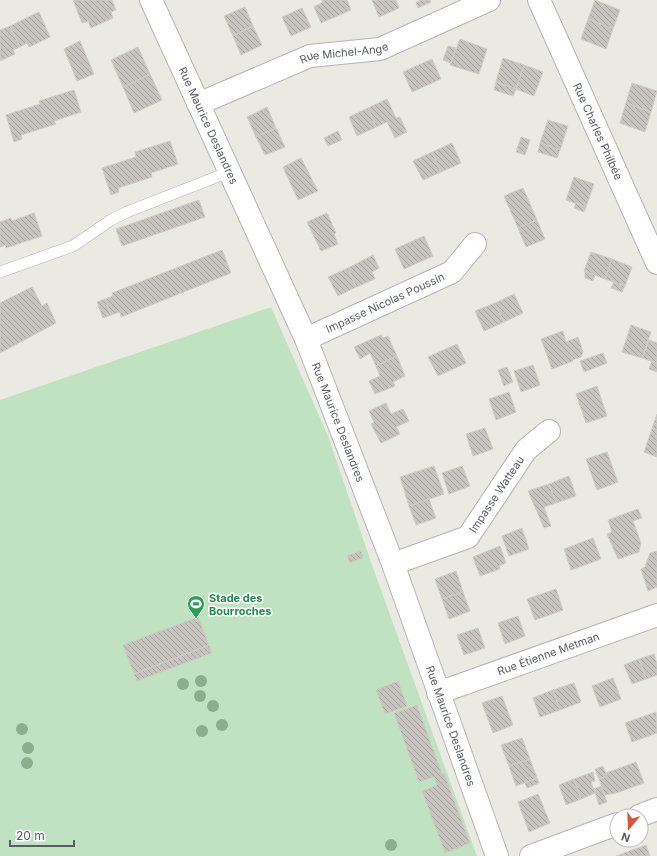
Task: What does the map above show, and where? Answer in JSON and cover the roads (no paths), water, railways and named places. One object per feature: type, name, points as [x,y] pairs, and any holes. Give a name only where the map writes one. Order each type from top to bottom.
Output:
[{"type":"street","name":"Rue Maurice Deslandres","points":[[151,0],[228,172],[306,339],[393,564],[497,856]]},
{"type":"street","name":"Rue Michel-Ange","points":[[198,104],[310,56],[380,49],[489,0]]},
{"type":"street","name":"Rue Charles Philbée","points":[[539,0],[657,262]]},
{"type":"street","name":"Impasse Nicolas Poussin","points":[[306,339],[452,272],[475,244]]},
{"type":"street","name":"Impasse Watteau","points":[[393,564],[468,536],[526,450],[548,430]]},
{"type":"street","name":"Rue Étienne Metman","points":[[438,692],[657,615]]},
{"type":"street","points":[[531,856],[609,827]]},
{"type":"lane","points":[[0,272],[72,246],[110,220],[228,172]]},
{"type":"place","name":"Stade des Bourroches","points":[[196,619]]}]
